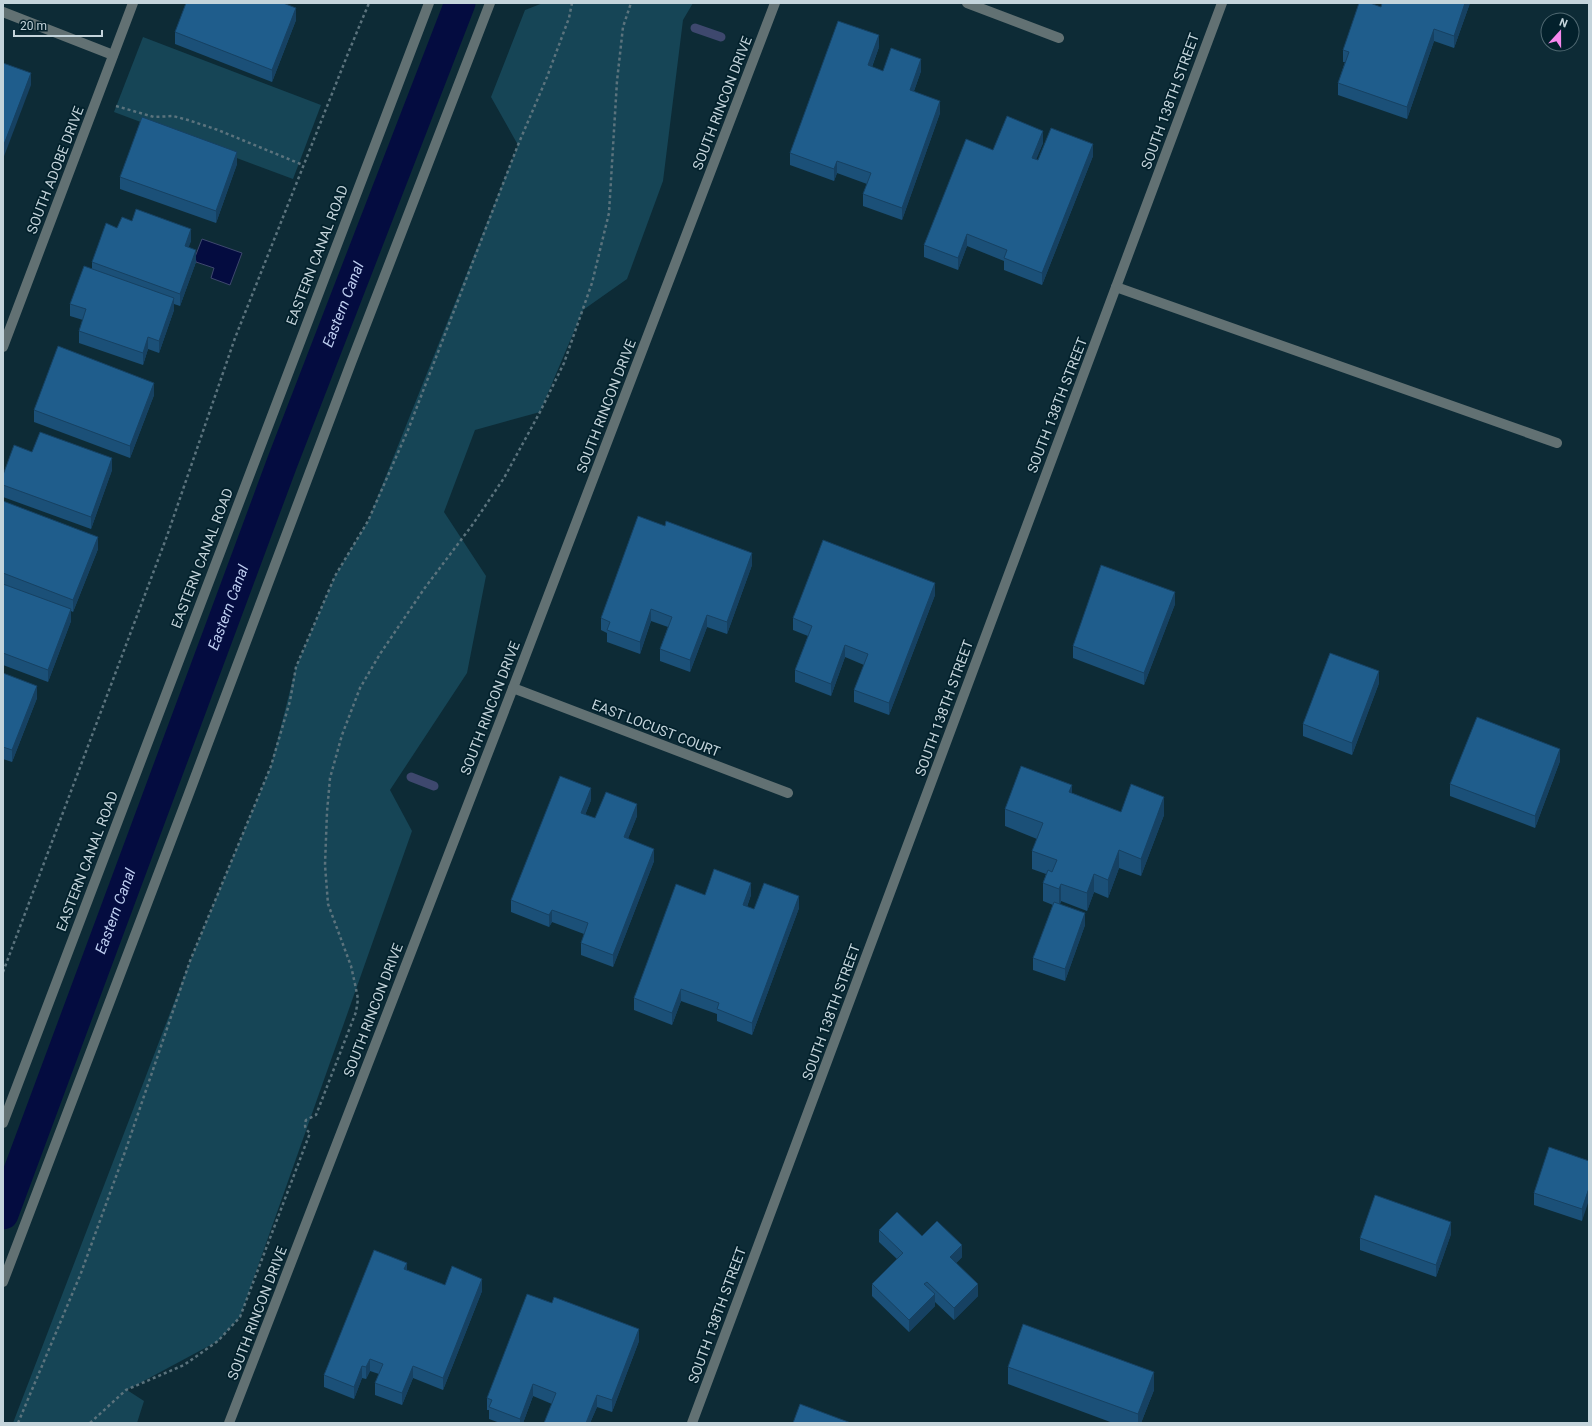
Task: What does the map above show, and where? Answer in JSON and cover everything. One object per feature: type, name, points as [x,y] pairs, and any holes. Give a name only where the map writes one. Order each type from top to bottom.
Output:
[{"type":"street","name":"SOUTH ADOBE DRIVE","points":[[3,347],[133,3]]},
{"type":"street","name":"EASTERN CANAL ROAD","points":[[3,1123],[429,3]]},
{"type":"street","points":[[3,1282],[351,363],[490,3]]},
{"type":"street","name":"SOUTH RINCON DRIVE","points":[[229,1423],[514,688],[775,3]]},
{"type":"street","points":[[967,3],[1059,38]]},
{"type":"street","name":"SOUTH 138TH STREET","points":[[692,1423],[1222,3]]},
{"type":"street","points":[[3,12],[113,55]]},
{"type":"street","points":[[1116,287],[1557,443]]},
{"type":"street","name":"EAST LOCUST COURT","points":[[514,688],[788,793]]},
{"type":"path","points":[[3,972],[167,536],[235,338],[369,3]]},
{"type":"path","points":[[18,1423],[80,1273],[126,1149],[190,961],[271,766],[290,701],[296,667],[335,576],[368,521],[408,430],[518,145],[547,77],[569,18],[572,3]]},
{"type":"path","points":[[90,1423],[126,1390],[184,1365],[218,1340],[240,1317],[310,1133],[306,1129],[306,1120],[316,1116],[356,1012],[358,999],[351,966],[328,904],[325,865],[330,778],[342,735],[360,688],[380,654],[504,478],[540,412],[564,363],[592,283],[608,213],[617,74],[622,27],[631,3]]},
{"type":"path","points":[[97,99],[154,117],[173,116],[188,120],[218,130],[303,165]]},
{"type":"shaded area","points":[[543,3],[693,3],[683,20],[663,181],[627,279],[583,310],[540,412],[475,430],[444,512],[486,576],[467,673],[390,790],[412,831],[240,1317],[218,1341],[127,1390],[144,1401],[137,1423],[13,1423],[190,961],[271,766],[296,667],[335,576],[368,521],[518,145],[491,97],[525,10]]},
{"type":"shaded area","points":[[143,37],[321,105],[293,179],[114,112]]},
{"type":"shaded area","points":[[202,239],[242,253],[230,285],[211,278],[214,268],[196,262],[195,257]]},
{"type":"building","points":[[186,3],[283,3],[296,8],[272,70],[175,32]]},
{"type":"building","points":[[1359,3],[1370,3],[1381,7],[1382,3],[1465,3],[1454,36],[1434,29],[1407,107],[1338,83],[1349,52],[1343,50]]},
{"type":"building","points":[[838,21],[879,35],[868,65],[883,71],[891,48],[921,59],[910,90],[940,101],[902,208],[863,194],[871,173],[837,161],[834,169],[790,153]]},
{"type":"building","points":[[3,63],[31,73],[3,147]]},
{"type":"building","points":[[1007,116],[1043,131],[1032,158],[1038,160],[1051,128],[1093,144],[1042,273],[1004,258],[1007,250],[967,234],[958,258],[924,245],[966,139],[993,150]]},
{"type":"building","points":[[142,117],[237,152],[216,211],[120,177]]},
{"type":"building","points":[[136,209],[191,229],[185,246],[196,250],[180,294],[92,262],[106,223],[117,228],[122,217],[132,221]]},
{"type":"building","points":[[84,266],[174,298],[159,341],[148,337],[143,353],[79,331],[86,309],[70,304]]},
{"type":"building","points":[[58,346],[154,383],[130,446],[34,410]]},
{"type":"building","points":[[40,432],[112,458],[91,517],[3,485],[3,475],[14,445],[32,452]]},
{"type":"building","points":[[3,501],[98,537],[73,600],[3,573]]},
{"type":"building","points":[[638,516],[665,526],[666,521],[752,553],[727,622],[707,615],[690,660],[660,649],[672,617],[651,609],[640,642],[607,630],[610,622],[601,618]]},
{"type":"building","points":[[823,540],[935,583],[889,703],[854,690],[868,654],[845,645],[831,684],[795,670],[812,626],[793,618]]},
{"type":"building","points":[[1101,565],[1175,592],[1144,673],[1073,646]]},
{"type":"building","points":[[3,584],[71,609],[48,670],[3,653]]},
{"type":"building","points":[[1330,653],[1379,671],[1352,743],[1303,724]]},
{"type":"building","points":[[3,673],[37,686],[12,750],[3,747]]},
{"type":"building","points":[[1477,717],[1560,749],[1535,816],[1450,784]]},
{"type":"building","points":[[1021,766],[1072,785],[1069,792],[1121,812],[1131,784],[1164,797],[1141,859],[1119,850],[1108,880],[1094,874],[1087,893],[1061,884],[1059,889],[1043,883],[1048,870],[1052,872],[1057,860],[1032,851],[1043,823],[1005,809]]},
{"type":"building","points":[[560,776],[591,788],[581,813],[595,818],[606,792],[637,804],[624,837],[654,849],[613,955],[581,943],[588,923],[552,910],[549,915],[511,900]]},
{"type":"building","points":[[714,869],[751,883],[743,905],[754,909],[764,883],[799,896],[752,1023],[717,1009],[719,1003],[681,989],[672,1013],[634,998],[676,884],[705,895]]},
{"type":"building","points":[[1054,902],[1085,913],[1065,969],[1033,958]]},
{"type":"building","points":[[1549,1147],[1589,1161],[1589,1188],[1582,1209],[1534,1193]]},
{"type":"building","points":[[1375,1195],[1451,1222],[1436,1265],[1360,1238]]},
{"type":"building","points":[[897,1212],[922,1236],[937,1221],[962,1245],[950,1257],[978,1284],[954,1308],[927,1282],[924,1284],[935,1294],[909,1320],[872,1284],[903,1253],[879,1230]]},
{"type":"building","points":[[374,1250],[407,1263],[404,1269],[445,1285],[452,1266],[482,1279],[443,1378],[413,1366],[402,1393],[375,1383],[383,1364],[370,1359],[366,1367],[362,1366],[354,1387],[324,1375]]},
{"type":"building","points":[[527,1294],[552,1303],[554,1297],[639,1329],[612,1400],[597,1395],[586,1423],[544,1423],[556,1393],[533,1384],[520,1419],[489,1407],[492,1400],[487,1398]]},
{"type":"building","points":[[1023,1324],[1154,1372],[1138,1414],[1008,1367]]},
{"type":"building","points":[[800,1404],[851,1423],[793,1423]]},
{"type":"waterway","name":"Eastern Canal","points":[[3,1214],[282,463],[460,3]]},
{"type":"waterway","points":[[695,28],[721,37]]},
{"type":"waterway","points":[[411,777],[434,786]]}]
